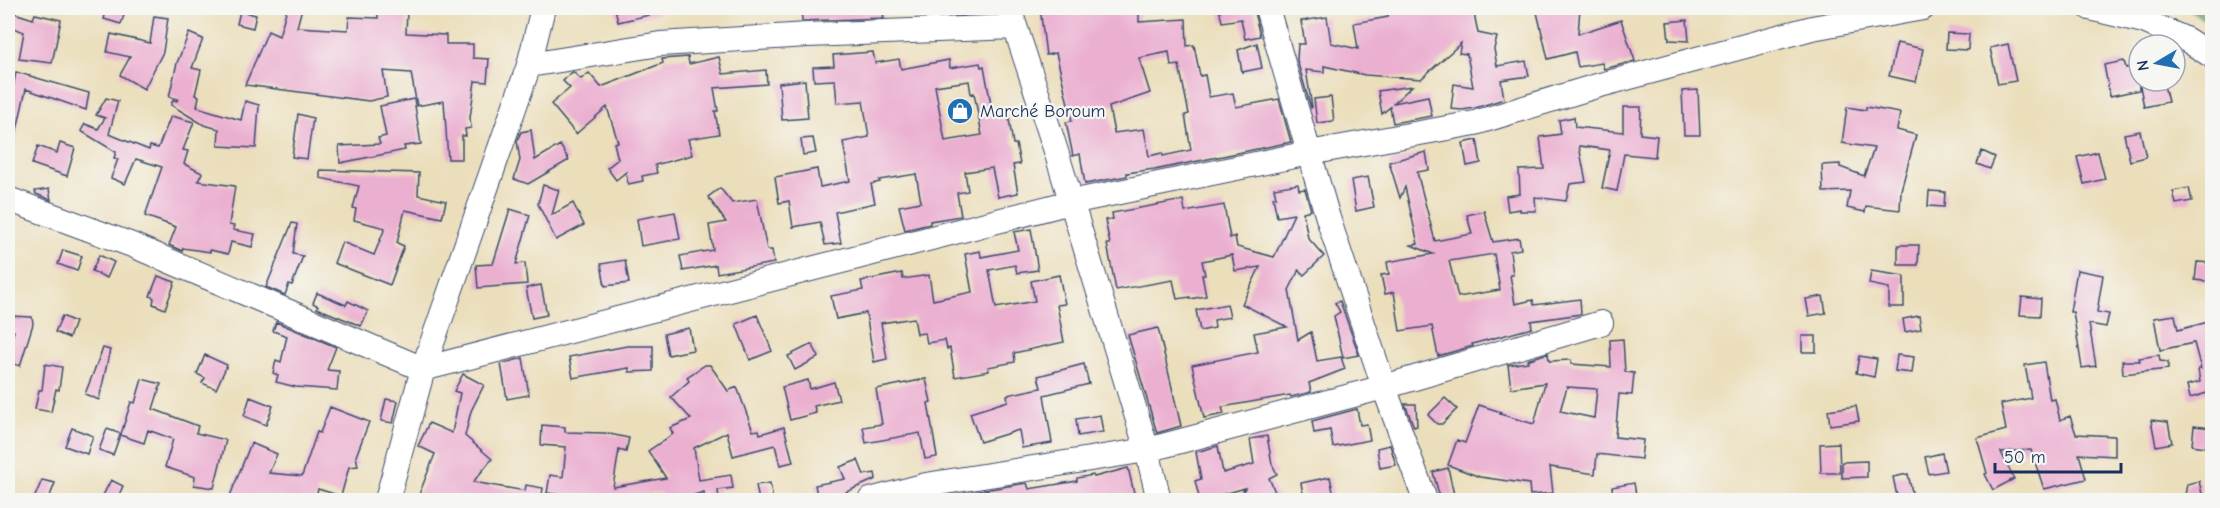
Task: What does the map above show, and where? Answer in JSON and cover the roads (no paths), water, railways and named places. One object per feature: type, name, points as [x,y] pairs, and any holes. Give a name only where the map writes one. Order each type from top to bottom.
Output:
[{"type":"street","points":[[387,501],[423,369],[529,64],[543,8]]},
{"type":"street","points":[[1267,8],[1328,218],[1384,387],[1425,501]]},
{"type":"street","points":[[8,199],[132,245],[423,369],[1071,202],[1310,153],[1475,123],[1593,87],[1801,31],[1923,8]]},
{"type":"street","points":[[2090,8],[2144,21],[2187,40],[2212,56]]},
{"type":"street","points":[[529,64],[660,44],[807,35],[1012,17],[1147,450],[1159,501]]},
{"type":"street","points":[[870,501],[926,485],[1147,450],[1384,387],[1601,324]]},
{"type":"place","name":"Marché Boroum","points":[[960,111]]}]
